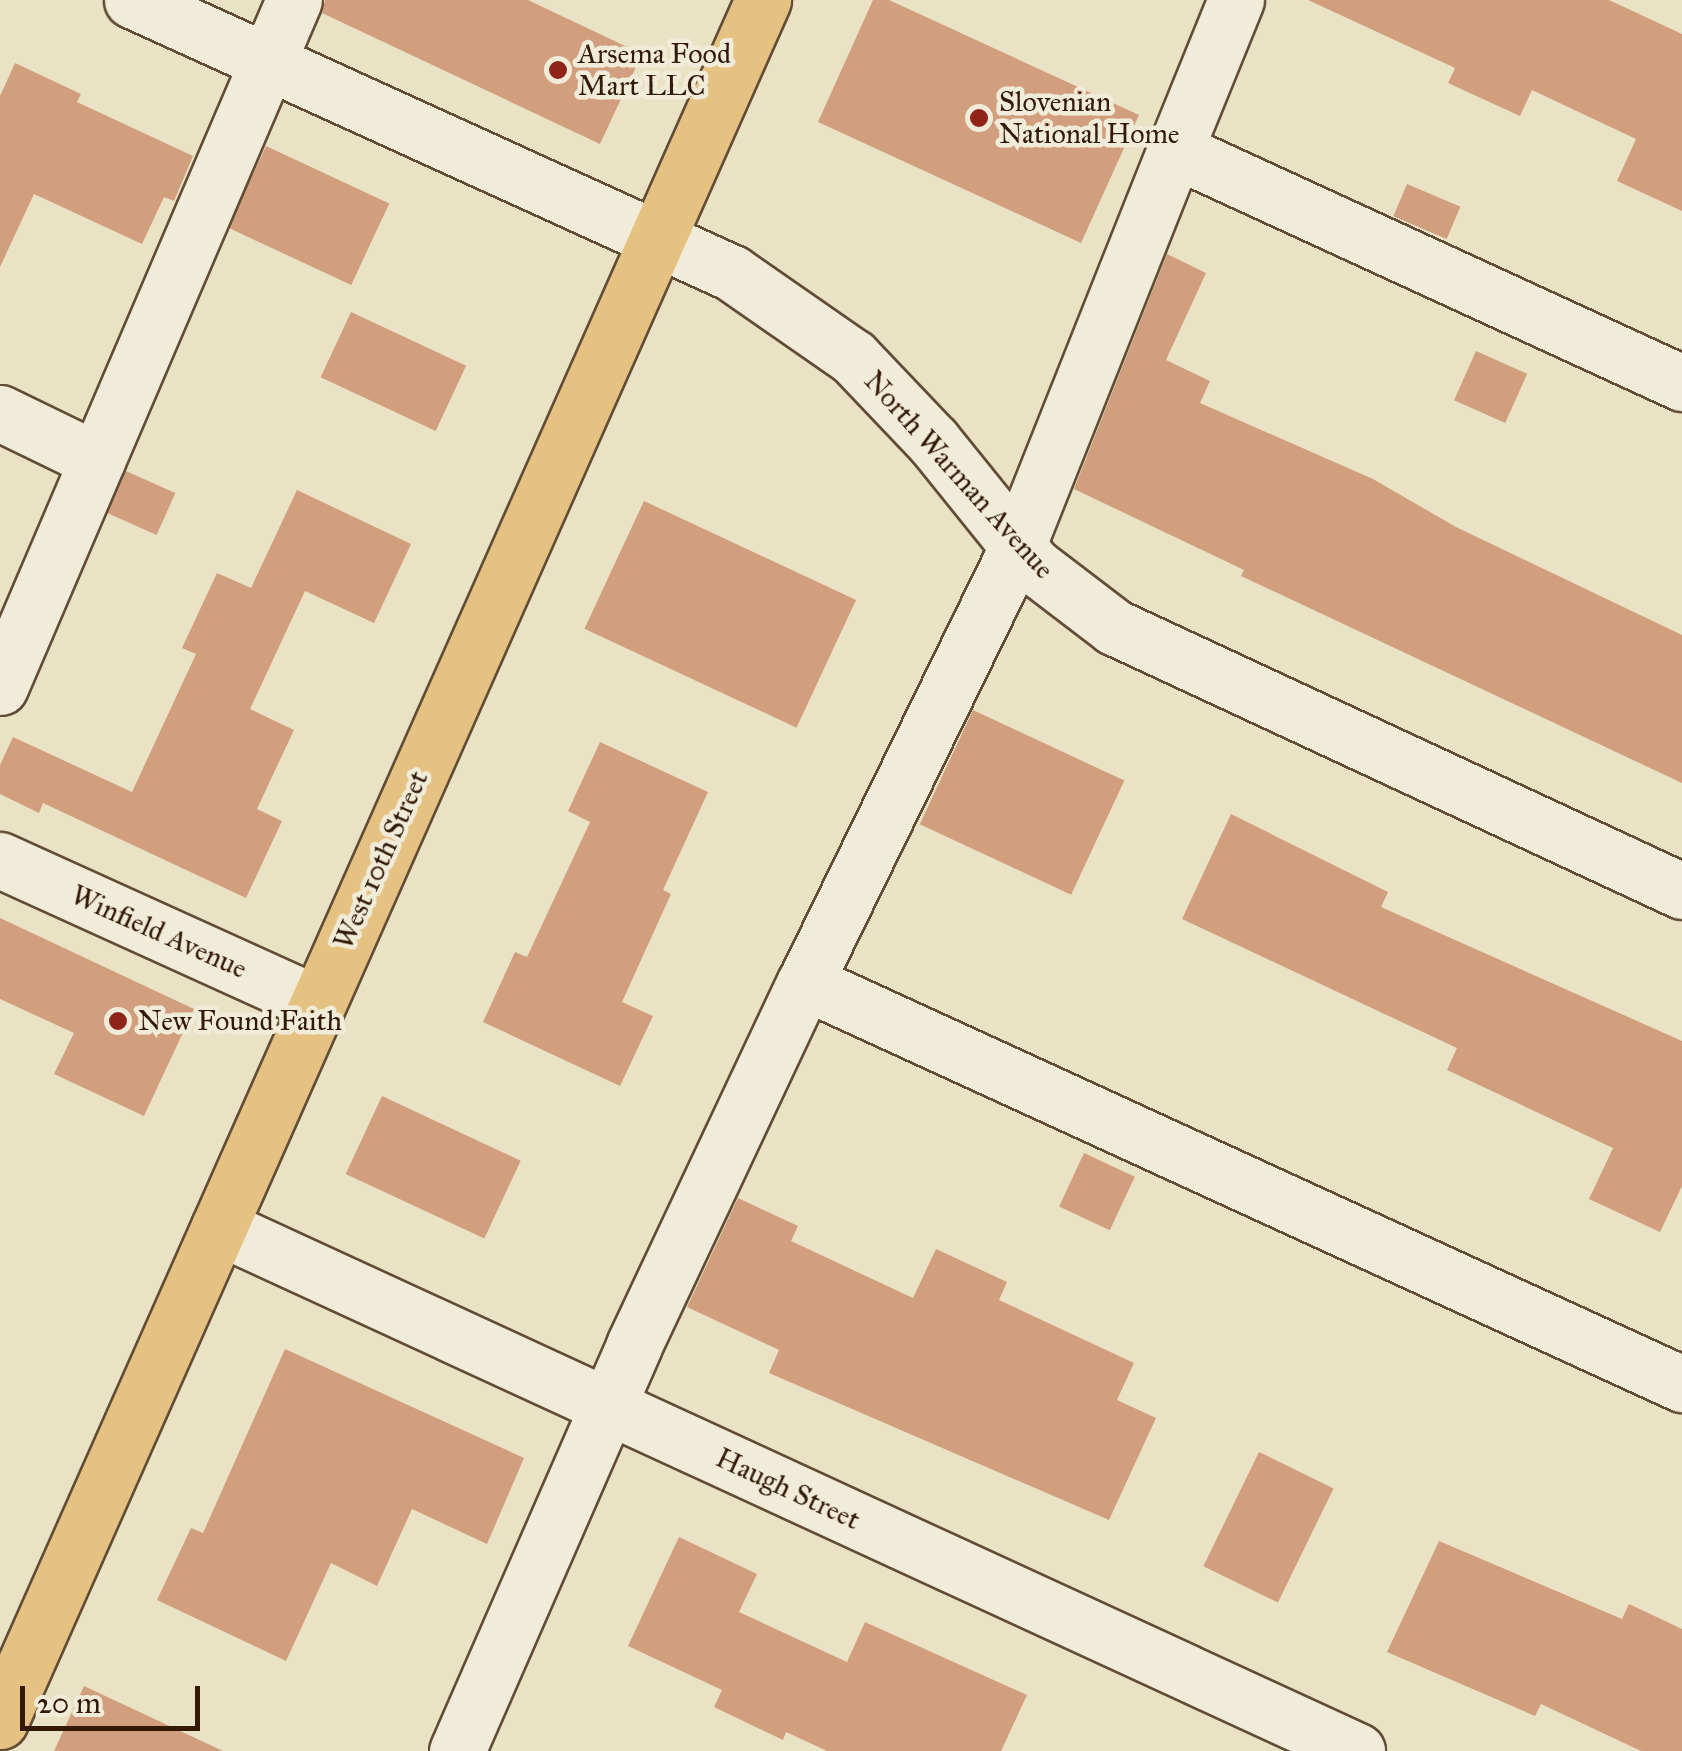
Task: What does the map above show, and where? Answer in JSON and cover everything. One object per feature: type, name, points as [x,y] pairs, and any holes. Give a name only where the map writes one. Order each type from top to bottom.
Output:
[{"type":"main road","name":"West 10th Street","points":[[0,1722],[763,0]]},
{"type":"street","name":"North Warman Avenue","points":[[132,0],[658,238],[784,304],[852,357],[933,441],[1017,548],[1073,598],[1138,641],[1682,892]]},
{"type":"street","points":[[0,688],[294,0]]},
{"type":"street","points":[[457,1751],[608,1406],[805,982],[1017,548],[1236,0]]},
{"type":"street","points":[[1175,150],[1682,383]]},
{"type":"street","points":[[0,413],[97,460]]},
{"type":"street","name":"Winfield Avenue","points":[[0,860],[317,1004]]},
{"type":"street","points":[[805,982],[1682,1384]]},
{"type":"street","name":"Haugh Street","points":[[219,1227],[1358,1751]]},
{"type":"building","name":"Arsema Food Mart LLC","points":[[325,0],[528,0],[642,54],[600,144],[322,13]]},
{"type":"building","name":"Slovenian National Home","points":[[873,0],[889,0],[1139,115],[1081,243],[818,122]]},
{"type":"building","points":[[1308,0],[1609,0],[1682,34],[1682,211],[1617,181],[1636,139],[1532,90],[1520,116],[1448,83],[1455,68]]},
{"type":"building","points":[[15,63],[81,94],[77,102],[193,156],[174,201],[164,197],[142,244],[34,194],[0,267],[0,96]]},
{"type":"building","points":[[266,146],[389,203],[351,285],[228,228]]},
{"type":"building","points":[[1407,184],[1460,207],[1447,239],[1393,216]]},
{"type":"building","points":[[1167,254],[1206,273],[1166,360],[1210,381],[1200,403],[1373,479],[1456,527],[1682,635],[1682,783],[1241,576],[1244,570],[1074,489]]},
{"type":"building","points":[[351,312],[466,366],[436,431],[321,377]]},
{"type":"building","points":[[1476,351],[1527,374],[1505,423],[1454,400]]},
{"type":"building","points":[[126,471],[175,493],[157,535],[107,513]]},
{"type":"building","points":[[297,490],[411,544],[374,623],[305,591],[250,709],[294,730],[257,809],[282,821],[246,898],[43,803],[39,813],[0,794],[0,765],[13,737],[132,792],[196,654],[182,648],[217,573],[251,588]]},
{"type":"building","points":[[644,501],[856,600],[796,728],[584,629]]},
{"type":"building","points":[[973,710],[1124,781],[1071,895],[920,824]]},
{"type":"building","points":[[600,742],[708,792],[663,890],[671,894],[622,1002],[653,1016],[620,1086],[483,1022],[515,952],[527,957],[590,822],[568,811]]},
{"type":"building","points":[[1231,814],[1388,892],[1381,907],[1682,1041],[1682,1186],[1660,1232],[1589,1199],[1613,1148],[1447,1070],[1457,1048],[1182,919]]},
{"type":"building","name":"New Found Faith","points":[[0,918],[194,1009],[144,1116],[54,1074],[74,1033],[0,999]]},
{"type":"building","points":[[382,1096],[521,1161],[484,1239],[346,1174]]},
{"type":"building","points":[[1084,1153],[1135,1177],[1110,1230],[1059,1206]]},
{"type":"building","points":[[738,1198],[798,1226],[791,1241],[913,1298],[936,1249],[1007,1282],[999,1300],[1134,1363],[1117,1400],[1156,1418],[1109,1520],[769,1373],[779,1350],[687,1307]]},
{"type":"building","points":[[285,1349],[524,1458],[487,1544],[412,1509],[377,1586],[331,1563],[286,1661],[157,1600],[191,1528],[203,1533]]},
{"type":"building","points":[[1259,1452],[1334,1488],[1278,1603],[1203,1566]]},
{"type":"building","points":[[679,1537],[757,1574],[739,1612],[847,1662],[865,1622],[1027,1695],[1001,1751],[827,1751],[786,1732],[783,1740],[714,1707],[722,1690],[628,1646]]},
{"type":"building","points":[[1439,1541],[1622,1619],[1629,1604],[1682,1629],[1682,1751],[1641,1751],[1541,1704],[1535,1716],[1387,1652]]},
{"type":"building","points":[[84,1686],[223,1751],[54,1751]]},
{"type":"place","name":"Arsema Food Mart LLC","points":[[558,70]]},
{"type":"place","name":"Slovenian National Home","points":[[979,118]]},
{"type":"place","name":"New Found Faith","points":[[118,1021]]}]
